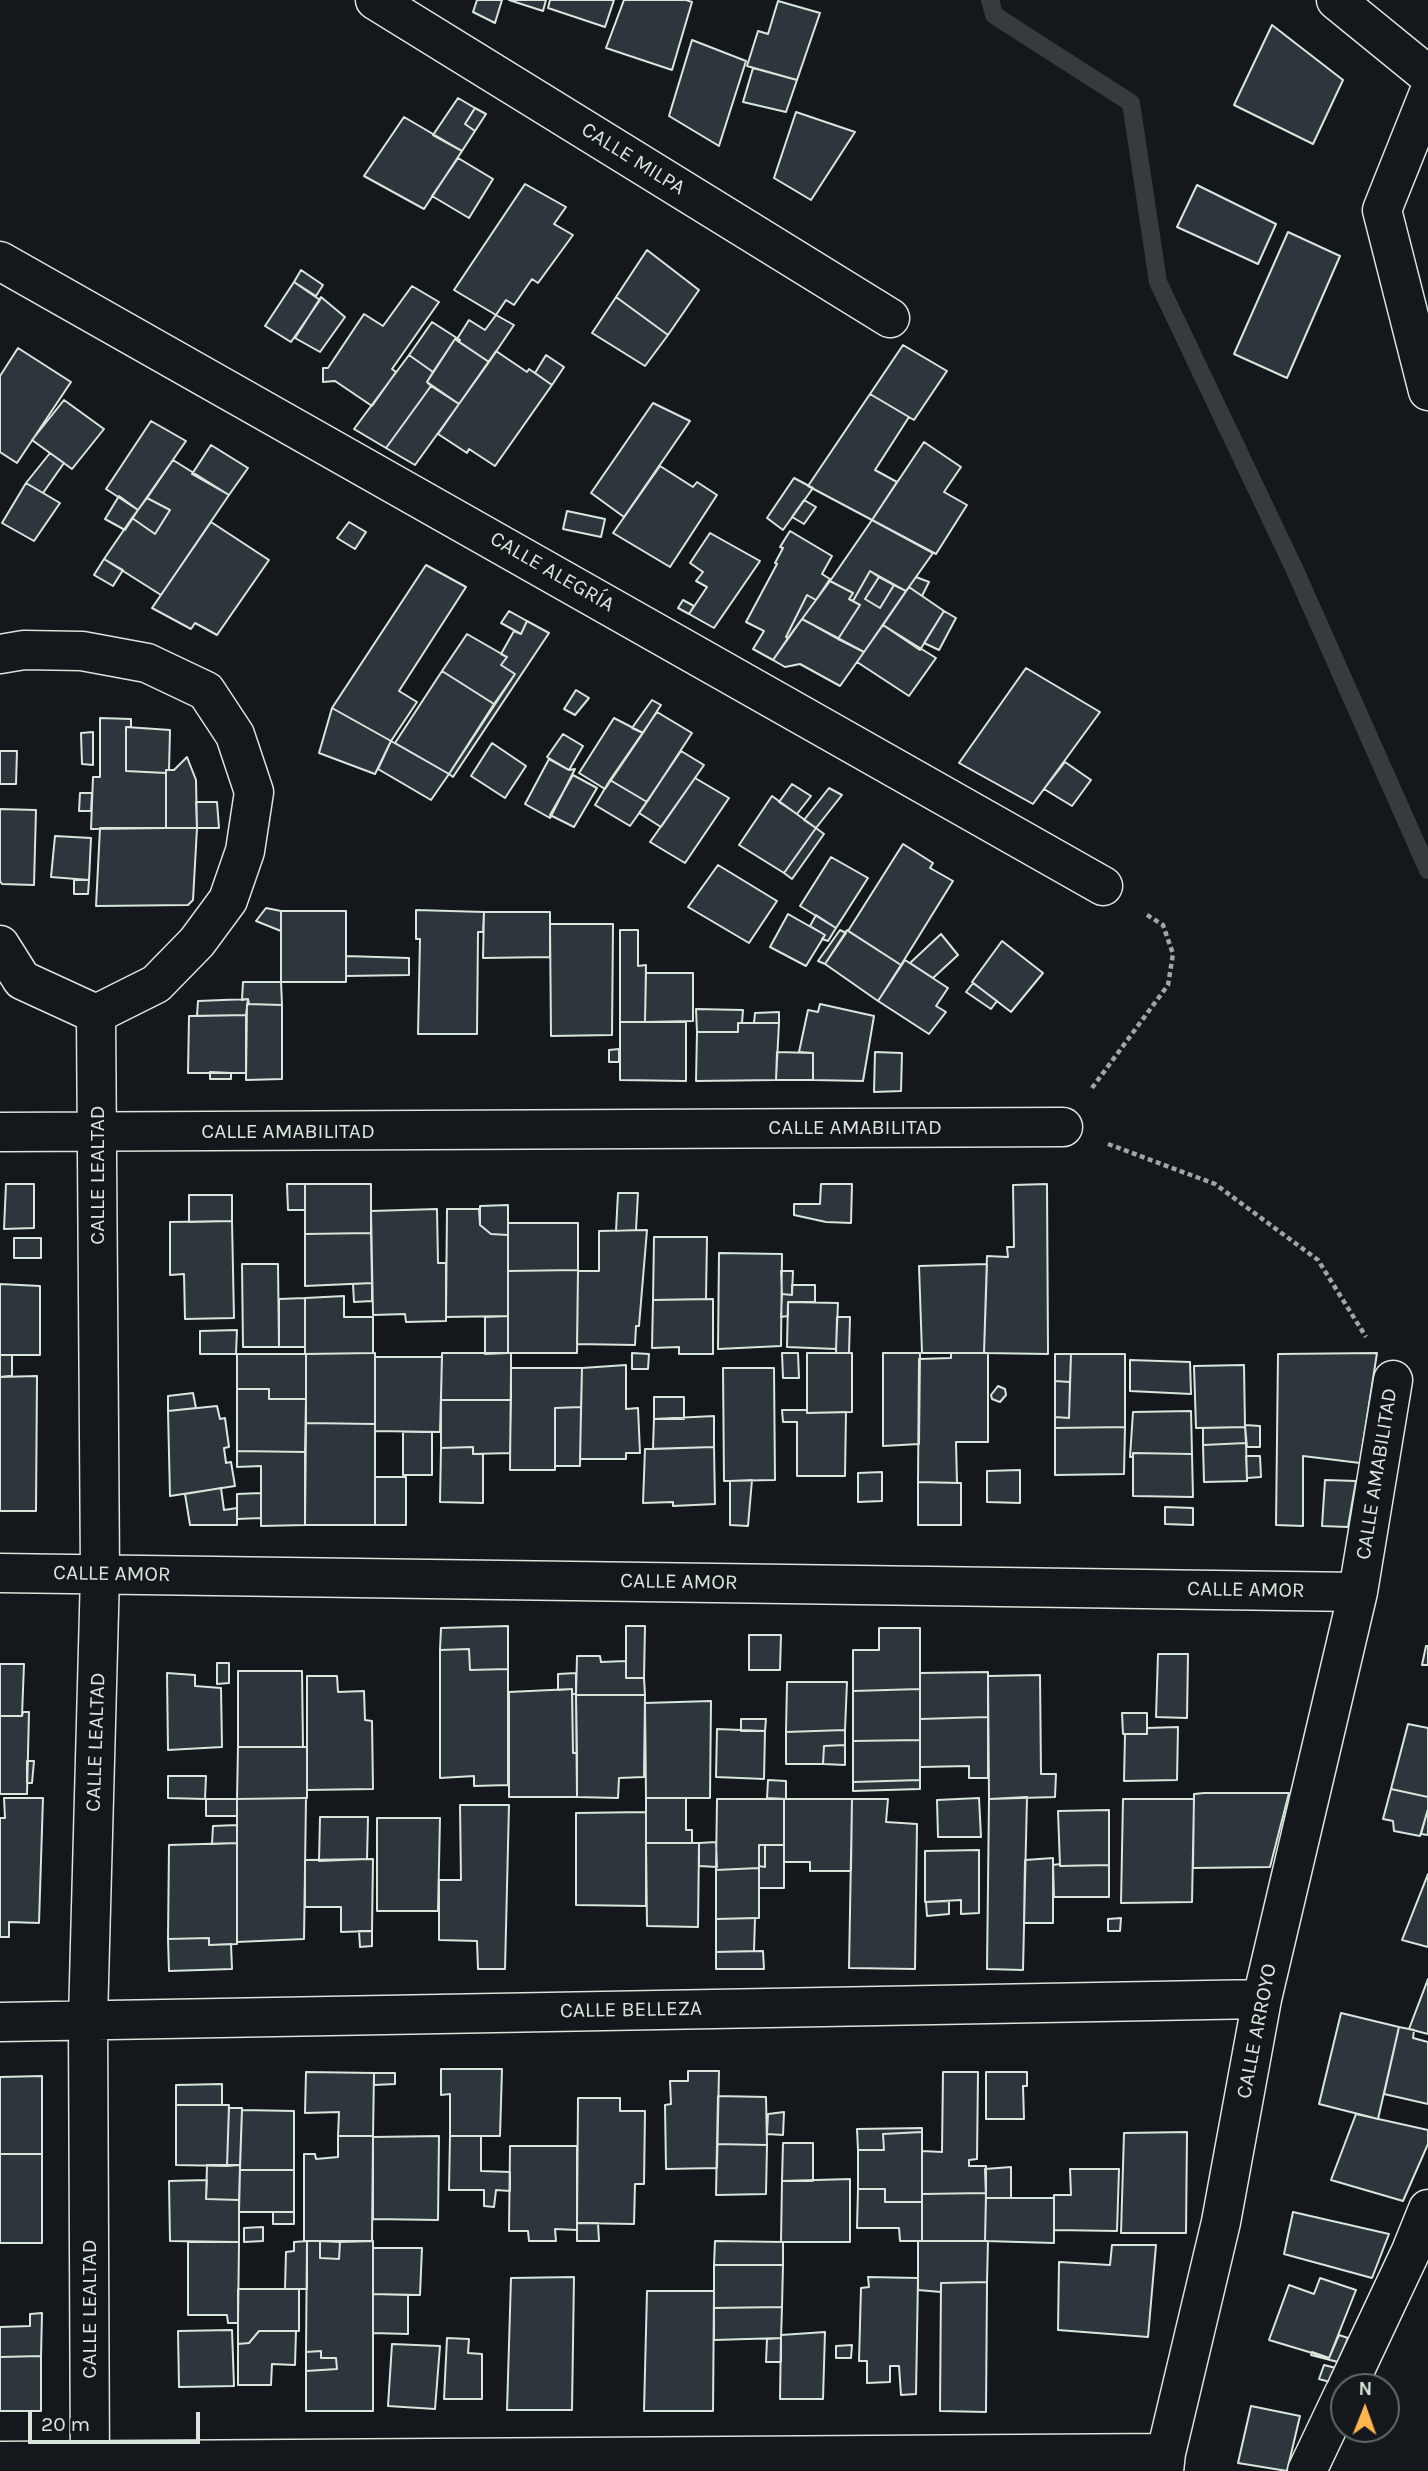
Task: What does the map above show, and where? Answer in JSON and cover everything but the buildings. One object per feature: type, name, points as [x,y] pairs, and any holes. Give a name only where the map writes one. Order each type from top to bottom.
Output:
[{"type":"street","name":"CALLE MILPA","points":[[375,0],[890,318]]},
{"type":"street","points":[[1336,0],[1428,75]]},
{"type":"street","points":[[1428,95],[1382,210],[1428,391]]},
{"type":"street","name":"CALLE ALEGRÍA","points":[[0,261],[305,431],[1103,886]]},
{"type":"street","points":[[0,654],[24,650],[82,651],[147,663],[206,691],[235,735],[254,792],[245,851],[228,900],[197,943],[156,984],[96,1014],[22,980],[0,945]]},
{"type":"street","name":"CALLE LEALTAD","points":[[90,2466],[89,2020],[100,1574],[96,1014]]},
{"type":"street","name":"CALLE AMABILITAD","points":[[0,1132],[1063,1127]]},
{"type":"street","name":"CALLE AMABILITAD","points":[[1358,1592],[1393,1380]]},
{"type":"street","name":"CALLE AMOR","points":[[0,1573],[1358,1592]]},
{"type":"street","name":"CALLE ARROYO","points":[[1165,2462],[1221,2222],[1262,1999],[1358,1592]]},
{"type":"street","name":"CALLE BELLEZA","points":[[0,2021],[1262,1999]]},
{"type":"street","points":[[1354,2373],[1428,2209]]},
{"type":"street","points":[[1307,2471],[1330,2423]]},
{"type":"street","points":[[0,2461],[90,2466],[1165,2462]]},
{"type":"path","points":[[1063,1127],[1168,985],[1173,954],[1163,925],[1103,886]]},
{"type":"path","name":"CALLE AMABILITAD","points":[[1063,1127],[1215,1184],[1318,1260],[1393,1380]]},
{"type":"waterway","points":[[990,0],[994,15],[1131,103],[1158,282],[1294,568],[1428,870]]}]
